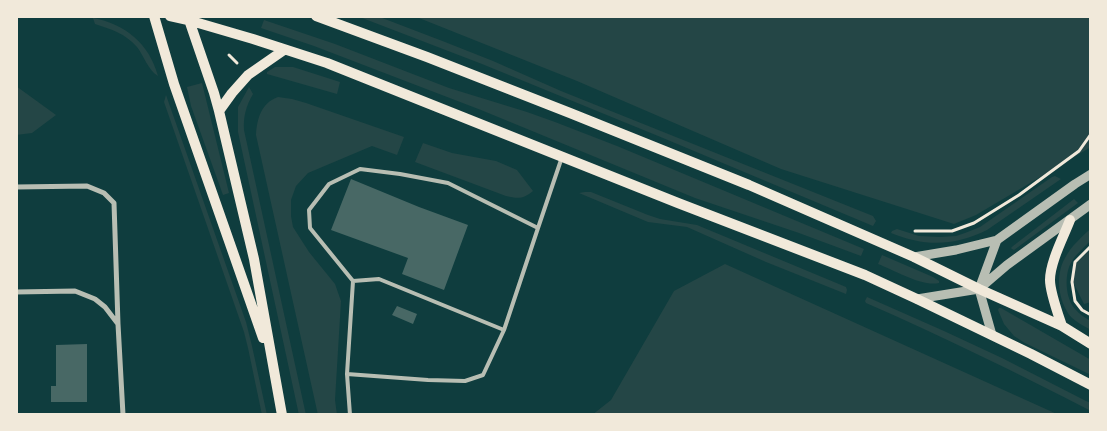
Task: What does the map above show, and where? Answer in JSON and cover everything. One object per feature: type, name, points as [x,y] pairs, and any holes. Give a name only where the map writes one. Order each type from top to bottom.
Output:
[{"type":"main road","points":[[154,16],[174,84],[273,367]]},
{"type":"main road","points":[[170,16],[188,18],[327,63],[865,275],[992,335],[1091,385]]},
{"type":"main road","points":[[316,16],[570,113],[749,186],[914,257],[979,289],[1062,326],[1091,344]]},
{"type":"main road","points":[[188,18],[214,92],[254,259],[282,415]]},
{"type":"main road","points":[[219,112],[248,75],[284,50]]},
{"type":"main road","points":[[1062,326],[1050,280],[1054,260],[1070,220]]},
{"type":"street","points":[[914,257],[956,250],[997,240],[1091,174]]},
{"type":"street","points":[[16,186],[87,186],[104,193],[114,203],[123,415]]},
{"type":"street","points":[[917,299],[979,289],[1007,265],[1091,204]]},
{"type":"street","points":[[992,335],[979,289],[997,240]]},
{"type":"street","points":[[16,292],[76,291],[106,307],[118,324]]},
{"type":"lane","points":[[348,374],[464,381],[483,374],[504,330],[562,157]]},
{"type":"lane","points":[[350,415],[348,374],[353,281],[310,228],[309,210],[329,184],[360,168],[448,183],[538,228]]},
{"type":"lane","points":[[353,281],[379,279],[504,330]]},
{"type":"path","points":[[229,55],[236,62]]},
{"type":"path","points":[[915,231],[952,231],[974,223],[1019,196],[1078,151],[1091,134]]},
{"type":"path","points":[[1091,246],[1075,262],[1072,282],[1075,301],[1082,310],[1091,315]]},
{"type":"shaded area","points":[[357,16],[377,16],[445,42],[561,91],[873,216],[876,221],[873,226],[482,64]]},
{"type":"shaded area","points":[[414,16],[1091,16],[1091,147],[976,215],[954,224],[781,169],[577,81]]},
{"type":"shaded area","points":[[93,18],[115,25],[134,37],[149,54],[158,76],[151,70],[133,42],[118,32],[95,24]]},
{"type":"shaded area","points":[[264,20],[335,44],[449,88],[555,122],[864,249],[861,256],[695,198],[481,110],[314,46],[261,28]]},
{"type":"shaded area","points":[[275,67],[293,67],[340,82],[337,94],[267,74],[267,72]]},
{"type":"shaded area","points":[[202,83],[229,193],[223,195],[191,106],[187,87]]},
{"type":"shaded area","points":[[16,86],[56,115],[32,133],[16,135]]},
{"type":"shaded area","points":[[249,87],[253,94],[246,112],[244,130],[306,415],[299,415],[238,132],[238,107]]},
{"type":"shaded area","points":[[166,95],[246,322],[267,415],[262,415],[244,332],[164,102]]},
{"type":"shaded area","points":[[278,97],[306,103],[404,137],[397,155],[372,146],[308,173],[296,186],[291,200],[293,227],[309,252],[335,284],[341,301],[335,400],[337,415],[318,415],[256,135],[257,123],[261,112],[268,103]]},
{"type":"shaded area","points":[[423,143],[452,153],[496,161],[517,170],[533,191],[521,198],[514,198],[415,162]]},
{"type":"shaded area","points":[[1055,176],[1061,179],[987,230],[975,235],[952,242],[940,243],[916,241],[891,233],[897,229],[919,236],[940,237],[956,236],[965,233],[980,227]]},
{"type":"shaded area","points":[[591,192],[660,219],[697,225],[846,287],[846,294],[766,262],[687,227],[648,222],[579,193]]},
{"type":"shaded area","points":[[1074,199],[1078,203],[1014,250],[1011,248],[1013,246]]},
{"type":"shaded area","points":[[1091,228],[1091,240],[1076,255],[1069,266],[1067,285],[1069,299],[1080,314],[1091,321],[1091,330],[1073,319],[1067,311],[1061,296],[1059,280],[1062,265],[1067,254]]},
{"type":"shaded area","points":[[1091,249],[1091,302],[1084,304],[1073,282],[1076,263]]},
{"type":"shaded area","points":[[882,255],[933,277],[939,283],[925,283],[878,264]]},
{"type":"shaded area","points":[[725,264],[1059,415],[592,415],[611,400],[674,291]]},
{"type":"shaded area","points":[[867,297],[1002,358],[1091,403],[1091,411],[923,328],[866,303]]},
{"type":"shaded area","points":[[999,308],[1091,360],[1091,375],[1014,336],[1004,324],[998,310]]},
{"type":"building","points":[[351,179],[468,225],[444,290],[402,274],[408,258],[331,230]]},
{"type":"building","points":[[397,306],[417,314],[413,324],[392,315]]},
{"type":"building","points":[[87,344],[87,402],[51,402],[51,386],[56,386],[56,345]]}]
